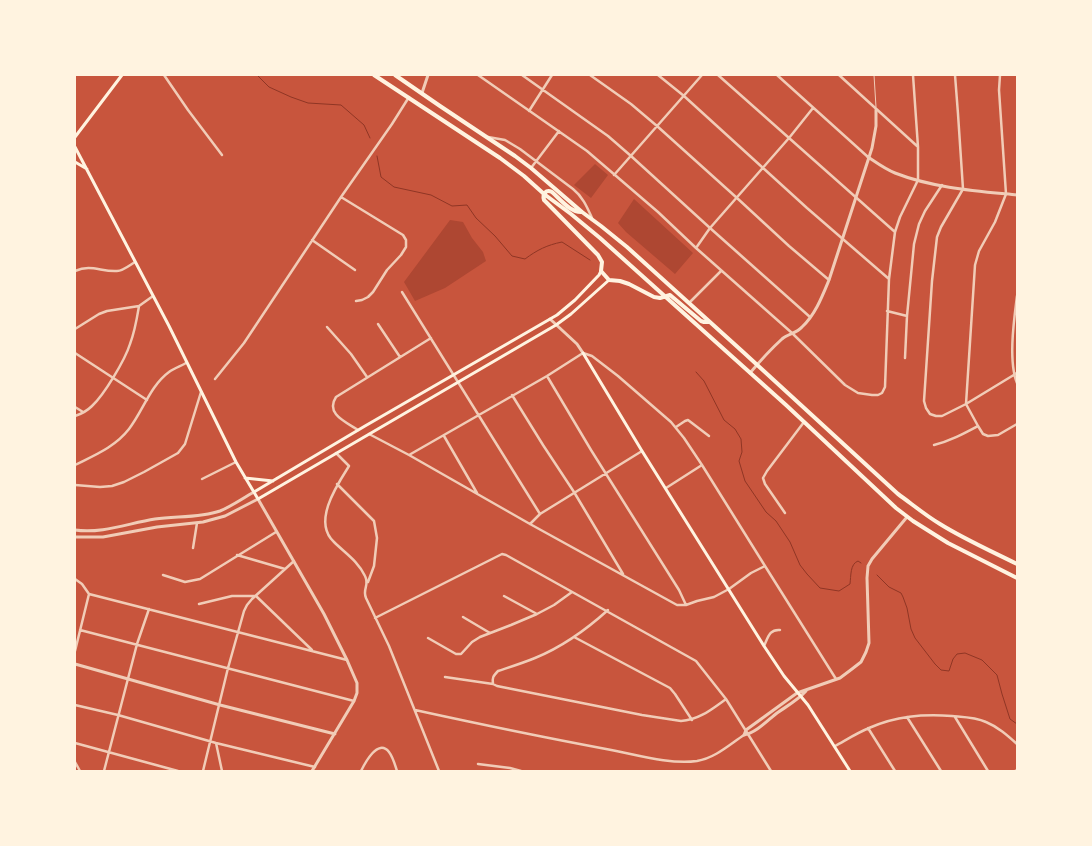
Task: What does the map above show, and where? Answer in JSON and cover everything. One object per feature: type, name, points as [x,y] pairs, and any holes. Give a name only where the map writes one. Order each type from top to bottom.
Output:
[{"type":"highway","points":[[374,75],[500,158],[572,214],[666,296],[804,422],[862,478],[907,517],[948,543],[1017,578]]},
{"type":"highway","points":[[396,76],[531,168],[627,248],[902,497],[942,525],[1017,564]]},
{"type":"highway","points":[[439,118],[440,106]]},
{"type":"highway","points":[[544,194],[546,191],[552,192],[573,210],[582,212]]},
{"type":"highway","points":[[544,194],[543,197],[546,203],[598,255],[602,262],[601,271],[609,280],[629,284],[654,297],[673,296],[701,321],[710,322]]},
{"type":"main road","points":[[75,137],[122,75]]},
{"type":"main road","points":[[75,147],[169,326],[236,462],[258,499],[556,325],[609,280]]},
{"type":"main road","points":[[75,162],[88,170]]},
{"type":"main road","points":[[254,492],[558,315],[575,300],[601,271]]},
{"type":"main road","points":[[583,353],[764,646],[784,676],[808,705],[850,771]]},
{"type":"main road","points":[[365,426],[369,434]]},
{"type":"main road","points":[[245,478],[273,481]]},
{"type":"street","points":[[164,75],[222,154]]},
{"type":"street","points":[[422,93],[428,75]]},
{"type":"street","points":[[478,75],[484,77],[587,151],[658,212],[850,388],[858,393],[867,395],[878,395],[882,393],[885,387],[887,311],[895,232],[918,180],[918,147],[913,75]]},
{"type":"street","points":[[522,75],[608,136],[810,317]]},
{"type":"street","points":[[529,111],[552,75]]},
{"type":"street","points":[[590,75],[631,104],[657,126],[829,280]]},
{"type":"street","points":[[658,75],[684,96],[889,280]]},
{"type":"street","points":[[614,175],[702,75]]},
{"type":"street","points":[[718,75],[895,232]]},
{"type":"street","points":[[777,75],[868,157],[894,173],[942,186],[1017,195]]},
{"type":"street","points":[[839,75],[918,147]]},
{"type":"street","points":[[955,75],[963,189],[937,237],[929,310],[924,401],[926,408],[930,414],[942,416],[966,404],[1015,374]]},
{"type":"street","points":[[1000,75],[999,90],[1006,194],[995,222],[978,251],[966,404],[983,434],[988,436],[998,435],[1017,424]]},
{"type":"street","points":[[215,379],[244,343],[392,124],[408,97]]},
{"type":"street","points":[[696,248],[710,228],[813,108]]},
{"type":"street","points":[[750,373],[782,339],[803,327],[821,299],[856,198],[874,138],[876,110]]},
{"type":"street","points":[[531,168],[559,132]]},
{"type":"street","points":[[486,136],[505,140],[537,161],[580,195],[593,220]]},
{"type":"street","points":[[905,358],[914,244],[919,224],[925,211],[942,186]]},
{"type":"street","points":[[341,197],[402,235],[406,240],[406,247],[401,255],[387,270],[373,292],[368,297],[356,301]]},
{"type":"street","points":[[312,240],[355,270]]},
{"type":"street","points":[[75,271],[93,268],[116,271],[122,270],[136,262]]},
{"type":"street","points":[[689,303],[722,270]]},
{"type":"street","points":[[402,292],[540,514]]},
{"type":"street","points":[[75,329],[99,314],[139,306],[153,296]]},
{"type":"street","points":[[1017,296],[1013,348],[1017,383]]},
{"type":"street","points":[[75,416],[93,406],[113,378],[125,357],[139,306]]},
{"type":"street","points":[[887,311],[907,316]]},
{"type":"street","points":[[550,319],[577,344],[583,353],[592,356],[611,370],[676,427],[702,465],[836,679]]},
{"type":"street","points":[[378,324],[400,357]]},
{"type":"street","points":[[327,327],[351,354],[367,377]]},
{"type":"street","points":[[358,430],[337,416],[332,406],[333,401],[340,393],[431,338]]},
{"type":"street","points":[[75,353],[147,400]]},
{"type":"street","points":[[409,455],[547,376],[583,353]]},
{"type":"street","points":[[490,355],[494,361]]},
{"type":"street","points":[[75,465],[113,445],[130,428],[157,385],[168,372],[186,363]]},
{"type":"street","points":[[547,376],[679,590],[686,605]]},
{"type":"street","points":[[75,485],[112,486],[144,472],[178,453],[185,444],[201,392]]},
{"type":"street","points":[[512,396],[574,492],[624,576]]},
{"type":"street","points":[[75,407],[83,412]]},
{"type":"street","points":[[676,427],[688,420],[709,436]]},
{"type":"street","points":[[785,513],[763,478],[804,422]]},
{"type":"street","points":[[934,445],[956,438],[978,426]]},
{"type":"street","points":[[369,434],[672,603],[681,606],[714,597],[729,590],[746,576],[764,566]]},
{"type":"street","points":[[444,436],[478,495]]},
{"type":"street","points":[[530,524],[540,514],[642,451]]},
{"type":"street","points":[[336,454],[349,466],[337,484],[328,507],[324,525],[328,536],[353,559],[364,573],[368,583]]},
{"type":"street","points":[[202,479],[236,462]]},
{"type":"street","points":[[666,488],[702,465]]},
{"type":"street","points":[[337,484],[374,521],[377,538],[374,566],[364,594],[389,646],[439,771]]},
{"type":"street","points":[[75,530],[102,530],[172,516],[209,514],[221,510],[254,492]]},
{"type":"street","points":[[75,537],[103,537],[172,525],[211,521],[258,499],[324,614],[347,660],[356,683],[357,693],[354,701],[312,771]]},
{"type":"street","points":[[221,510],[225,516]]},
{"type":"street","points":[[172,516],[172,525]]},
{"type":"street","points":[[744,735],[746,730],[797,693],[836,679],[861,662],[869,643],[868,566],[877,552],[907,517]]},
{"type":"street","points":[[193,548],[197,523]]},
{"type":"street","points":[[102,530],[103,537]]},
{"type":"street","points":[[162,575],[185,582],[200,579],[276,532]]},
{"type":"street","points":[[375,618],[502,554],[506,554],[696,661],[726,699],[771,771]]},
{"type":"street","points":[[237,556],[285,569]]},
{"type":"street","points":[[203,771],[228,668],[247,605],[294,561]]},
{"type":"street","points":[[75,579],[82,584],[89,594],[347,660]]},
{"type":"street","points":[[428,638],[456,654],[461,654],[472,642],[480,637],[537,614],[572,592]]},
{"type":"street","points":[[75,651],[89,594]]},
{"type":"street","points":[[200,604],[232,596],[256,596],[313,652]]},
{"type":"street","points":[[504,596],[537,614]]},
{"type":"street","points":[[104,771],[137,644],[149,609]]},
{"type":"street","points":[[493,684],[493,676],[498,671],[537,658],[574,637],[608,610]]},
{"type":"street","points":[[463,617],[490,633]]},
{"type":"street","points":[[764,646],[771,631],[775,629],[780,630]]},
{"type":"street","points":[[80,630],[354,701]]},
{"type":"street","points":[[574,637],[670,688],[692,720]]},
{"type":"street","points":[[75,664],[220,705],[334,734]]},
{"type":"street","points":[[445,677],[493,684],[681,722],[700,717],[726,699]]},
{"type":"street","points":[[415,710],[654,758],[696,761],[705,759],[744,735],[749,734],[801,697],[807,690]]},
{"type":"street","points":[[75,705],[118,715],[216,743],[315,767]]},
{"type":"street","points":[[835,746],[868,728],[890,720],[927,714],[970,717],[984,721],[997,727],[1017,744]]},
{"type":"street","points":[[954,716],[988,771]]},
{"type":"street","points":[[907,717],[941,771]]},
{"type":"street","points":[[762,719],[765,723]]},
{"type":"street","points":[[868,728],[895,771]]},
{"type":"street","points":[[75,743],[178,771]]},
{"type":"street","points":[[216,743],[222,771]]},
{"type":"street","points":[[361,771],[371,754],[381,748],[388,752],[397,771]]},
{"type":"street","points":[[75,762],[80,771]]},
{"type":"street","points":[[478,764],[521,771]]},
{"type":"lane","points":[[874,75],[876,110]]},
{"type":"shaded area","points":[[595,164],[608,175],[591,198],[574,185]]},
{"type":"shaded area","points":[[634,199],[693,253],[675,274],[618,223]]},
{"type":"shaded area","points":[[450,220],[463,222],[483,252],[486,261],[445,288],[415,301],[404,282]]},
{"type":"waterway","points":[[257,75],[269,87],[291,97],[308,103],[341,105],[364,125],[370,138]]},
{"type":"waterway","points":[[377,156],[381,177],[394,187],[431,195],[452,206],[467,205],[476,218],[512,256],[525,259],[542,248],[562,242],[590,260]]},
{"type":"waterway","points":[[696,372],[704,381],[724,420],[735,429],[741,439],[742,452],[739,461],[745,481],[766,512],[776,521],[807,574],[820,588],[839,591],[850,584],[851,571],[855,563],[858,561],[861,563]]},
{"type":"waterway","points":[[877,575],[889,587],[901,593],[915,638],[941,670],[949,671],[957,654],[965,653],[982,660],[997,675],[1010,719],[1017,724]]}]
